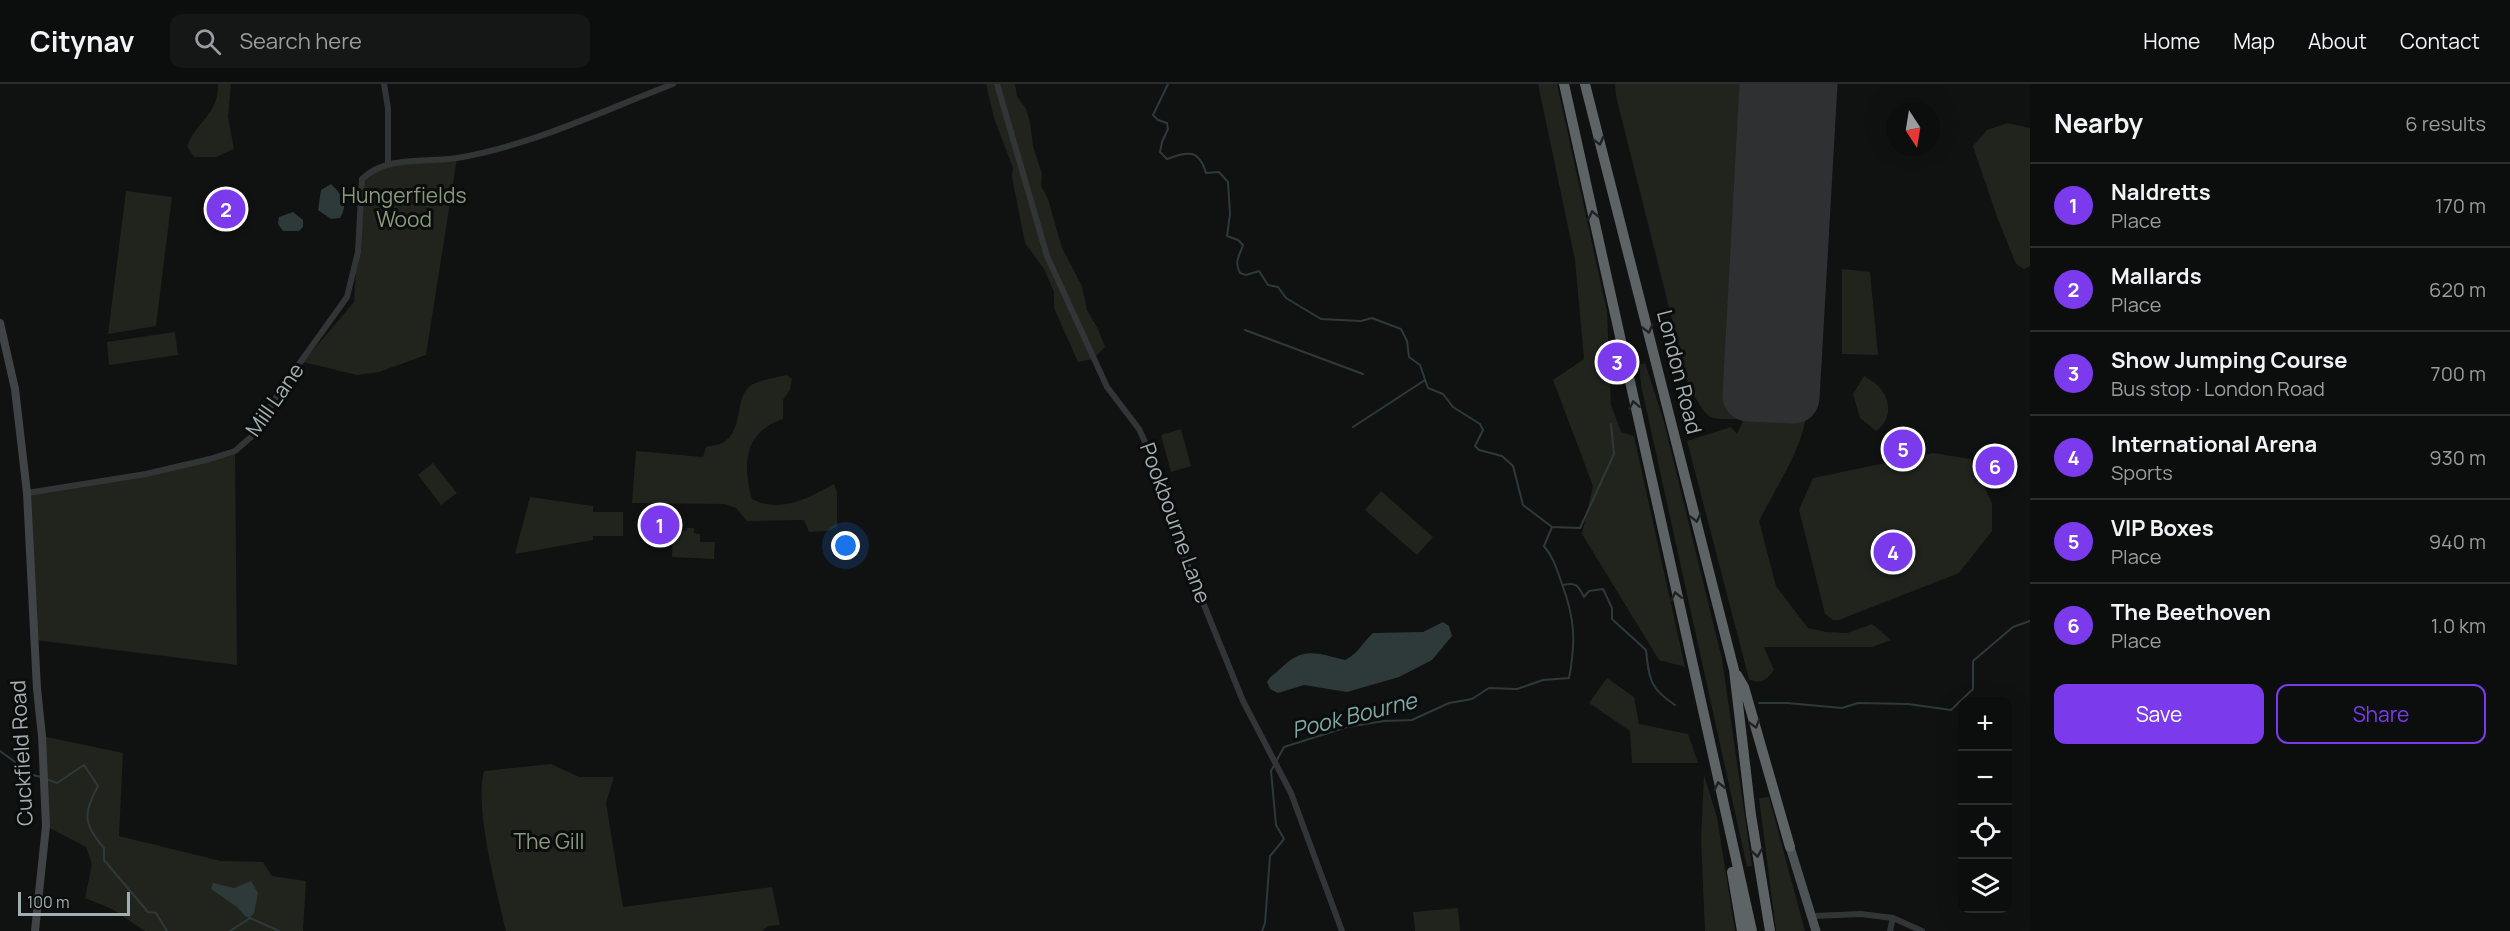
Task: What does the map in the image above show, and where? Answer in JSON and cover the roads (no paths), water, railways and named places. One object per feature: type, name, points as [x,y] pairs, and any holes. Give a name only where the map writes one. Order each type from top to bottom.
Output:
[{"type":"highway","points":[[1564,84],[1752,931]]},
{"type":"highway","name":"London Road","points":[[1585,84],[1734,670]]},
{"type":"highway","points":[[1734,670],[1744,687],[1790,847]]},
{"type":"highway","points":[[1734,670],[1751,815],[1770,931]]},
{"type":"highway","points":[[1732,843],[1730,861],[1742,931]]},
{"type":"main road","points":[[1790,847],[1816,931]]},
{"type":"street","points":[[384,84],[388,108],[386,133],[388,164],[457,158],[520,144],[566,128],[673,84]]},
{"type":"street","name":"Pookbourne Lane","points":[[997,84],[1047,256],[1107,387],[1139,429],[1160,475],[1180,546],[1243,701],[1291,793],[1342,931]]},
{"type":"street","name":"Mill Lane","points":[[27,493],[146,474],[210,459],[235,451],[251,437],[284,385],[347,297],[357,252],[362,179],[371,170],[388,164]]},
{"type":"street","name":"Cuckfield Road","points":[[0,323],[15,389],[27,493],[46,826],[35,931]]},
{"type":"street","points":[[1813,916],[1861,914],[1893,918],[1922,931]]},
{"type":"street","points":[[1890,931],[1893,918]]},
{"type":"waterway","points":[[1168,84],[1153,115],[1158,120],[1167,123],[1168,129],[1160,152],[1167,159],[1181,154],[1192,154],[1200,160],[1206,173],[1219,172],[1228,182],[1230,214],[1227,236],[1238,240],[1243,245],[1237,262],[1240,273],[1246,275],[1259,271],[1268,285],[1278,287],[1286,298],[1321,319],[1361,321],[1372,318],[1401,329],[1407,341],[1409,357],[1420,365],[1428,388],[1443,394],[1453,407],[1480,424],[1483,430],[1475,446],[1479,450],[1502,456],[1513,466],[1523,505],[1552,527]]},
{"type":"waterway","points":[[1245,330],[1363,374]]},
{"type":"waterway","points":[[1353,427],[1425,380]]},
{"type":"waterway","points":[[1552,527],[1580,528],[1614,454],[1611,424]]},
{"type":"waterway","name":"Pook Bourne","points":[[1262,931],[1265,923],[1270,856],[1284,839],[1276,825],[1271,771],[1284,747],[1347,727],[1384,721],[1412,720],[1449,703],[1472,699],[1489,688],[1517,689],[1543,680],[1569,678],[1573,653],[1572,620],[1557,569],[1544,546],[1552,527]]},
{"type":"waterway","points":[[1563,585],[1576,585],[1584,597],[1589,591],[1603,589],[1612,608],[1612,619],[1646,650],[1652,682],[1660,694],[1675,705]]},
{"type":"waterway","points":[[1759,703],[1842,708],[1858,703],[1908,704],[1951,710],[1973,689],[1973,661],[2013,627],[2030,621]]},
{"type":"waterway","name":"Pook Bourne","points":[[0,751],[33,775],[41,777]]},
{"type":"waterway","name":"Pook Bourne","points":[[46,779],[57,783],[84,765],[98,786],[90,804],[88,818],[92,832],[104,848],[104,860],[148,912],[156,913],[167,931]]},
{"type":"waterway","name":"Pook Bourne","points":[[230,931],[250,918],[279,931]]},
{"type":"place","name":"Mallards","points":[[226,209]]},
{"type":"place","name":"Show Jumping Course","points":[[1617,362]]},
{"type":"place","name":"VIP Boxes","points":[[1903,449]]},
{"type":"place","name":"The Beethoven","points":[[1995,466]]},
{"type":"place","name":"Naldretts","points":[[660,525]]},
{"type":"place","name":"International Arena","points":[[1893,552]]},
{"type":"park label","name":"Hungerfields Wood","points":[[404,208]]},
{"type":"park label","name":"The Gill","points":[[549,842]]}]
